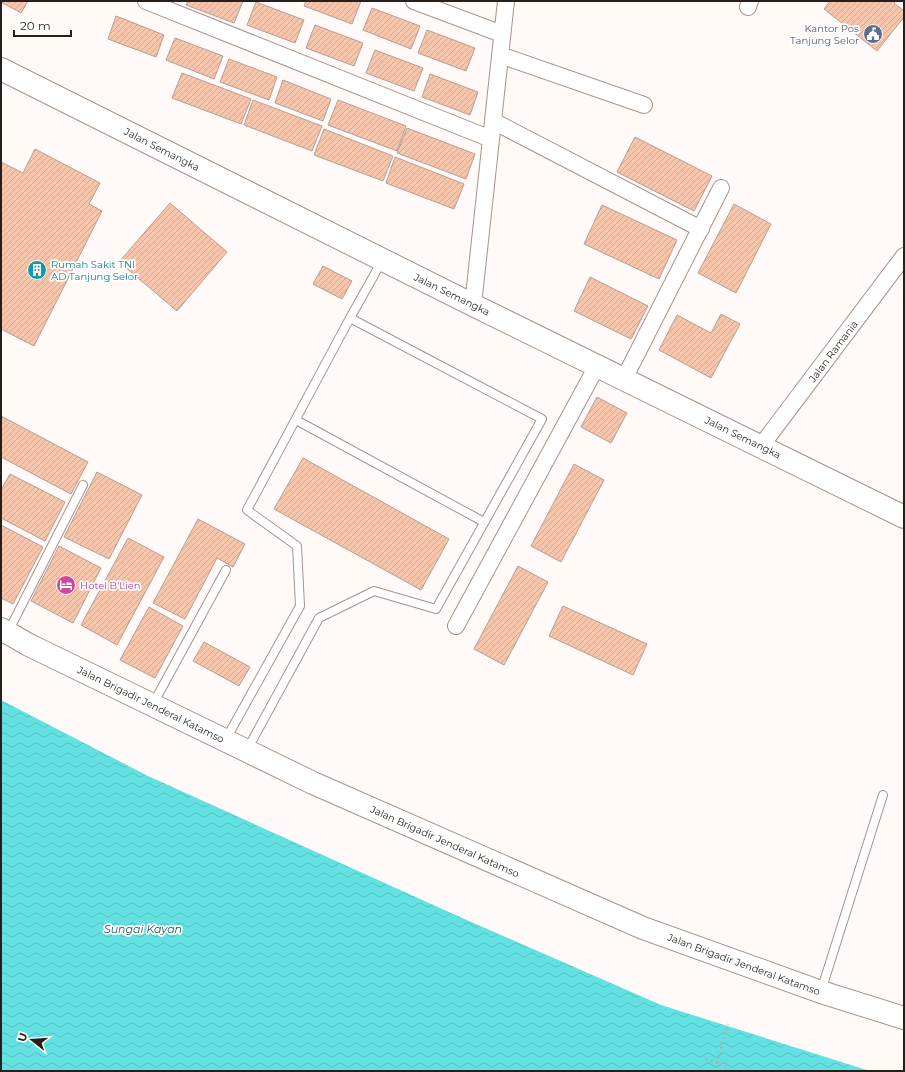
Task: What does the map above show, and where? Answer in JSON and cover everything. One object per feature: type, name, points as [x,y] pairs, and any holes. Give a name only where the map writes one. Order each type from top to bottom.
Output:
[{"type":"main road","name":"Jalan Semangka","points":[[1,69],[473,305],[904,517]]},
{"type":"main road","name":"Jalan Brigadir Jenderal Katamso","points":[[4,631],[313,783],[643,928],[821,992],[904,1018]]},
{"type":"street","points":[[146,1],[491,139]]},
{"type":"street","points":[[414,1],[502,34]]},
{"type":"street","points":[[473,305],[506,1]]},
{"type":"street","points":[[500,55],[644,105]]},
{"type":"street","points":[[493,122],[701,229]]},
{"type":"street","points":[[624,379],[721,188]]},
{"type":"street","name":"Jalan Ramania","points":[[761,446],[904,256]]},
{"type":"street","points":[[456,626],[598,366]]},
{"type":"lane","points":[[226,740],[300,606],[297,546],[247,510],[382,259]]},
{"type":"lane","points":[[246,750],[319,618],[374,591],[436,608],[542,419],[350,318]]},
{"type":"lane","points":[[296,420],[484,522]]},
{"type":"lane","points":[[4,631],[83,485]]},
{"type":"lane","points":[[152,705],[226,570]]},
{"type":"lane","points":[[821,992],[883,795]]},
{"type":"path","points":[[717,1064],[728,1024]]},
{"type":"path","points":[[706,1059],[727,1067]]},
{"type":"water","name":"Sungai Kayan","points":[[1,700],[148,776],[460,917],[661,1005],[870,1071],[1,1071]]},
{"type":"building","points":[[1,1],[28,1],[21,13]]},
{"type":"building","points":[[188,1],[243,1],[234,23],[186,5]]},
{"type":"building","points":[[306,1],[361,1],[352,24],[304,6]]},
{"type":"building","name":"Kantor Pos Tanjung Selor","points":[[830,1],[896,1],[894,3],[904,11],[904,17],[877,51],[824,9]]},
{"type":"building","points":[[256,2],[304,20],[295,43],[247,25]]},
{"type":"building","points":[[372,8],[420,26],[411,49],[363,30]]},
{"type":"building","points":[[116,16],[164,35],[156,57],[108,39]]},
{"type":"building","points":[[315,25],[363,43],[354,66],[306,48]]},
{"type":"building","points":[[427,30],[475,48],[466,71],[418,53]]},
{"type":"building","points":[[175,38],[223,56],[214,79],[166,60]]},
{"type":"building","points":[[375,50],[423,68],[414,91],[366,73]]},
{"type":"building","points":[[229,59],[277,77],[269,100],[220,82]]},
{"type":"building","points":[[182,73],[251,99],[241,124],[172,98]]},
{"type":"building","points":[[430,74],[478,92],[470,115],[422,97]]},
{"type":"building","points":[[283,80],[331,99],[323,121],[275,103]]},
{"type":"building","points":[[253,100],[322,126],[312,151],[244,125]]},
{"type":"building","points":[[338,100],[406,126],[397,151],[328,125]]},
{"type":"building","points":[[407,128],[475,154],[466,179],[397,153]]},
{"type":"building","points":[[324,129],[393,156],[383,181],[314,155]]},
{"type":"building","points":[[635,137],[712,176],[694,211],[617,172]]},
{"type":"building","name":"Rumah Sakit TNI AD Tanjung Selor","points":[[35,149],[100,183],[89,204],[102,211],[34,346],[1,329],[1,162],[23,173]]},
{"type":"building","points":[[395,157],[464,184],[454,209],[386,183]]},
{"type":"building","points":[[170,203],[227,252],[177,311],[119,262]]},
{"type":"building","points":[[734,204],[771,224],[736,293],[698,273]]},
{"type":"building","points":[[602,205],[677,240],[659,279],[584,244]]},
{"type":"building","points":[[323,266],[352,281],[342,299],[313,284]]},
{"type":"building","points":[[590,277],[648,306],[631,339],[574,311]]},
{"type":"building","points":[[721,314],[740,324],[711,378],[659,350],[677,315],[711,333]]},
{"type":"building","points":[[597,397],[627,413],[611,443],[581,427]]},
{"type":"building","points":[[1,416],[88,462],[71,494],[1,457]]},
{"type":"building","points":[[303,458],[449,539],[421,590],[274,509]]},
{"type":"building","points":[[574,464],[604,480],[561,562],[531,546]]},
{"type":"building","points":[[97,472],[142,495],[109,559],[64,537]]},
{"type":"building","points":[[10,474],[65,502],[45,541],[1,518],[1,490]]},
{"type":"building","points":[[198,519],[245,544],[233,567],[217,558],[185,619],[153,603]]},
{"type":"building","points":[[1,525],[43,547],[13,604],[1,598]]},
{"type":"building","points":[[128,538],[164,557],[117,645],[81,625]]},
{"type":"building","name":"Hotel B'Lien","points":[[59,546],[101,568],[73,623],[31,601]]},
{"type":"building","points":[[518,566],[548,582],[504,665],[474,649]]},
{"type":"building","points":[[563,606],[647,644],[633,675],[549,636]]},
{"type":"building","points":[[149,607],[183,626],[155,678],[120,660]]},
{"type":"building","points":[[204,642],[250,667],[239,686],[193,661]]},
{"type":"place","name":"Kantor Pos Tanjung Selor","points":[[873,34]]},
{"type":"place","name":"Rumah Sakit TNI AD Tanjung Selor","points":[[37,270]]},
{"type":"place","name":"Hotel B'Lien","points":[[66,585]]}]
